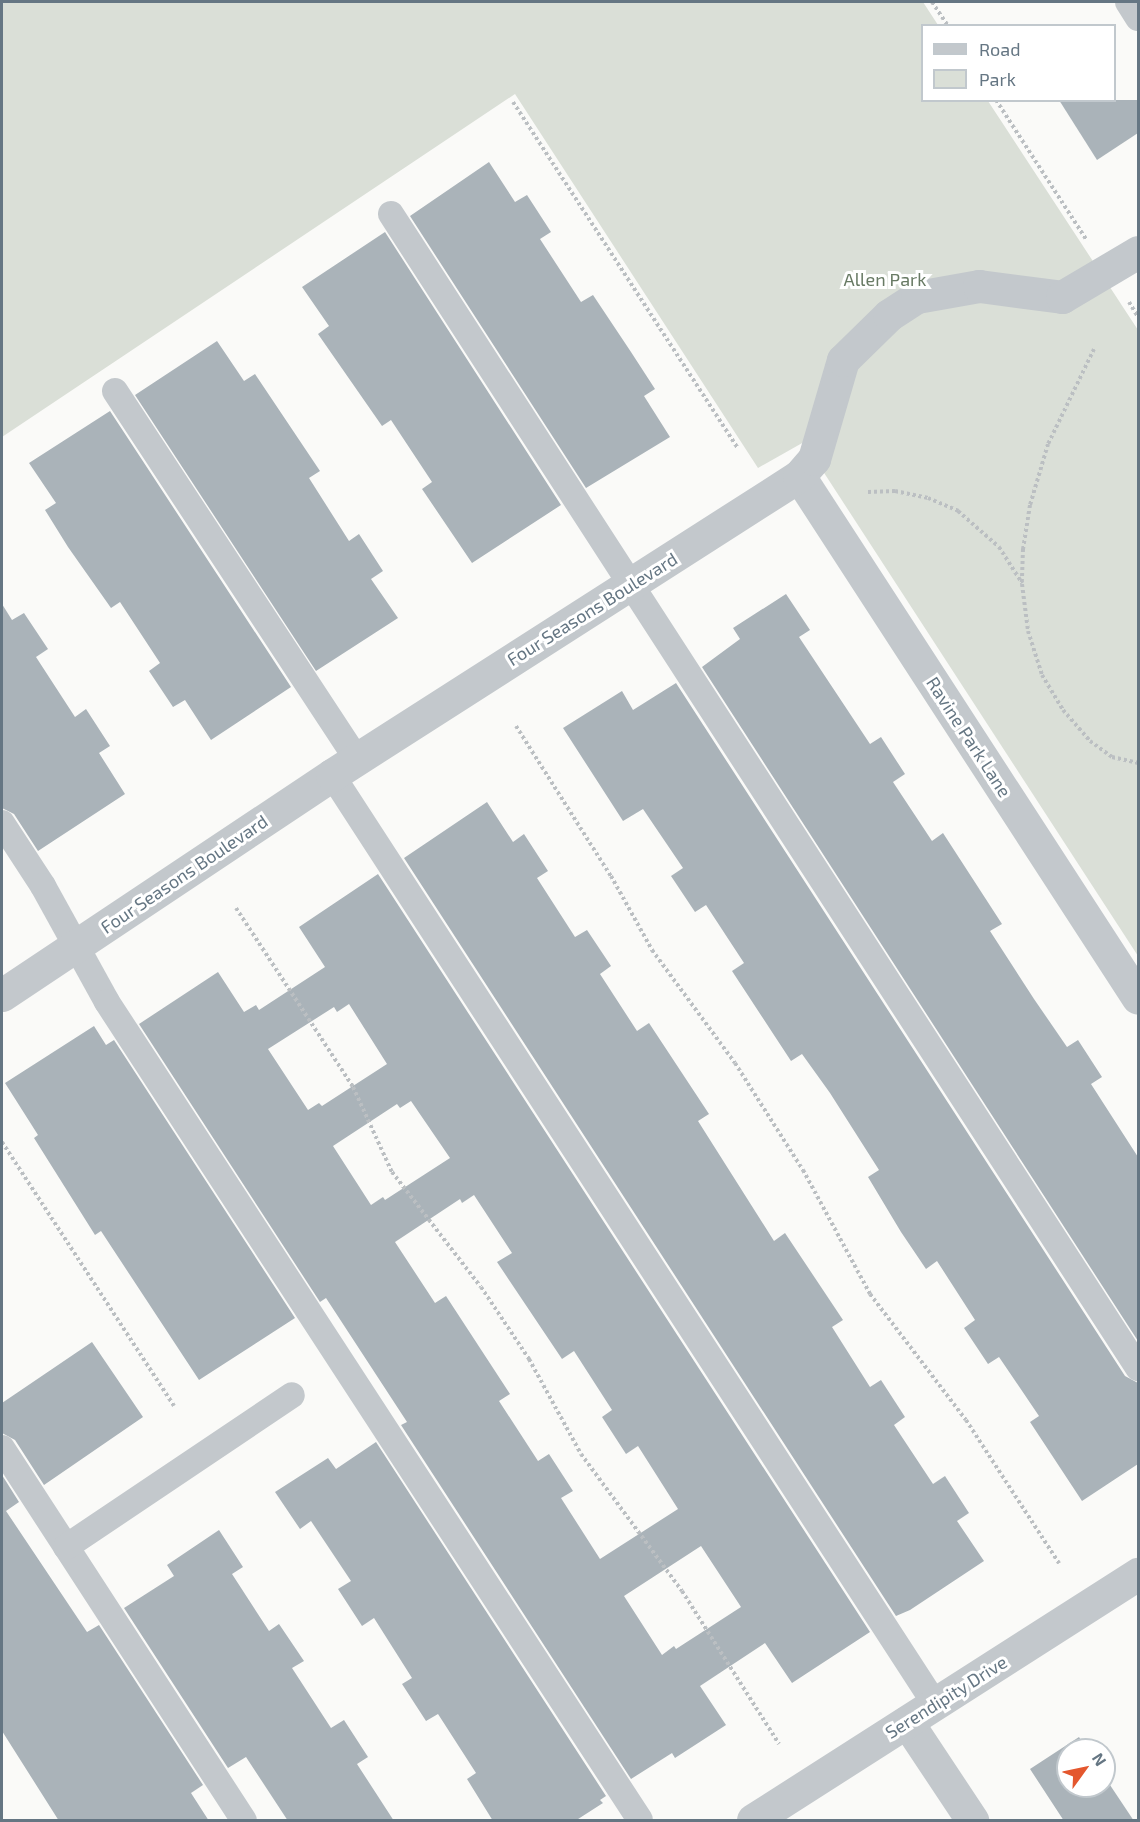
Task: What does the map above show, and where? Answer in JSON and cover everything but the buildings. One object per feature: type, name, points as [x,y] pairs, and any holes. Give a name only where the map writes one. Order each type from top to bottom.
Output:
[{"type":"street","name":"Four Seasons Boulevard","points":[[2,995],[344,767],[799,476],[814,459],[843,360],[863,337],[898,309],[917,297],[979,286],[1062,297],[1108,272],[1138,252]]},
{"type":"street","name":"Ravine Park Lane","points":[[799,476],[1138,999]]},
{"type":"street","name":"Serendipity Drive","points":[[753,1821],[1138,1574]]},
{"type":"street","points":[[907,1722],[972,1821]]},
{"type":"lane","points":[[1128,2],[1138,18]]},
{"type":"lane","points":[[391,214],[1138,1368]]},
{"type":"lane","points":[[115,391],[344,767],[935,1704]]},
{"type":"lane","points":[[2,823],[77,945],[113,1012],[640,1821]]},
{"type":"lane","points":[[66,1547],[292,1395]]},
{"type":"lane","points":[[2,1448],[244,1821]]},
{"type":"path","points":[[932,2],[947,24]]},
{"type":"path","points":[[513,102],[738,448]]},
{"type":"path","points":[[997,102],[1138,317]]},
{"type":"path","points":[[1094,349],[1048,444],[1030,505],[1023,549],[1022,584],[1028,631],[1042,675],[1063,710],[1090,741],[1112,757],[1138,763]]},
{"type":"path","points":[[868,492],[906,494],[958,511],[999,547],[1022,584]]},
{"type":"path","points":[[516,726],[611,876],[652,950],[735,1063],[803,1170],[870,1294],[966,1420],[1059,1563]]},
{"type":"path","points":[[236,908],[353,1087],[392,1172],[481,1287],[529,1359],[581,1454],[682,1591],[779,1744]]},
{"type":"path","points":[[2,1142],[174,1406]]},
{"type":"green space","name":"Allen Park","points":[[2,2],[923,2],[937,24],[921,24],[921,102],[989,102],[1138,330],[1138,956],[804,442],[758,468],[515,94],[2,437]]}]
